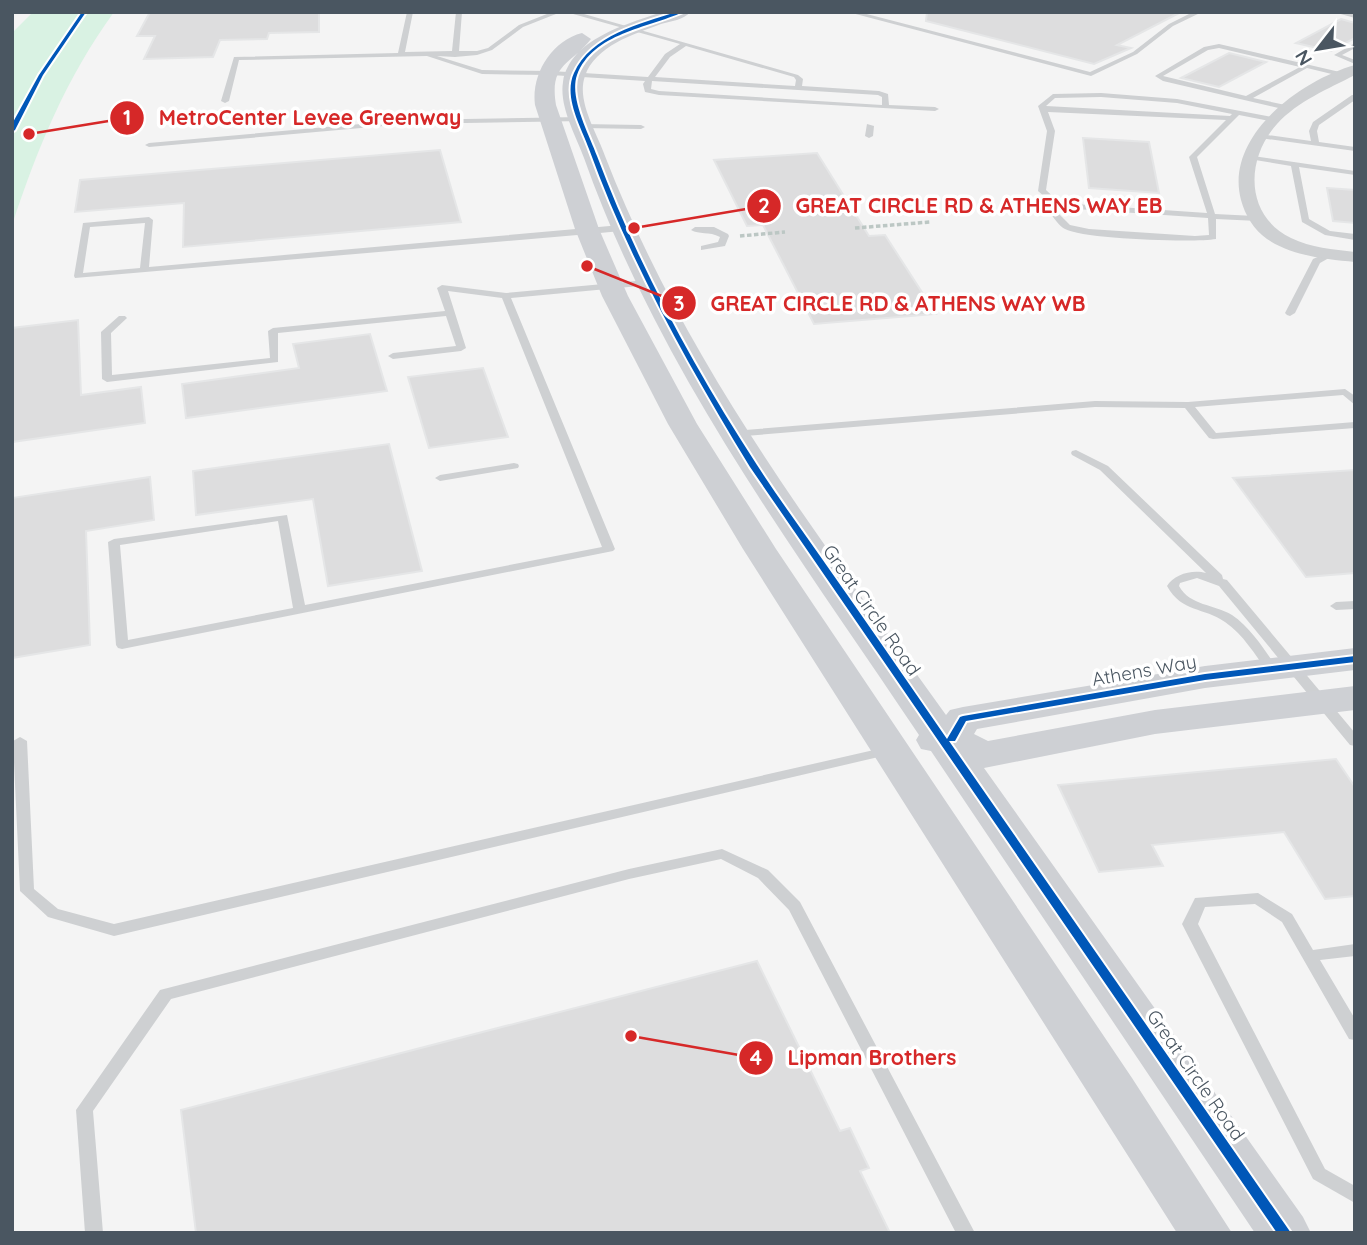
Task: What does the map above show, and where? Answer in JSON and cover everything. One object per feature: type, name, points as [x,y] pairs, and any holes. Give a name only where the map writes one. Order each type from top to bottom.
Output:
[{"type":"street","points":[[563,74],[554,62],[567,49],[632,22],[681,12]]},
{"type":"street","points":[[1351,69],[1287,108],[1273,120],[1260,136],[1249,157],[1246,188],[1255,219],[1282,240],[1332,254],[1355,257]]},
{"type":"street","name":"Great Circle Road","points":[[1206,1233],[771,568],[675,413],[630,284],[621,228],[575,100],[563,74],[545,79],[544,90],[551,120],[589,231],[630,284],[1285,1233]]},
{"type":"street","name":"Athens Way","points":[[946,739],[962,719],[1355,659]]},
{"type":"street","points":[[1190,718],[1199,704],[1216,696],[1281,683],[1283,668]]},
{"type":"street","points":[[891,750],[946,739],[984,755],[1190,718],[1339,700]]},
{"type":"lane","points":[[401,56],[410,12]]},
{"type":"lane","points":[[455,55],[459,12]]},
{"type":"lane","points":[[225,101],[236,58],[477,54],[490,49],[521,26],[558,12]]},
{"type":"lane","points":[[569,12],[632,22],[686,44],[796,76],[800,79],[798,88]]},
{"type":"lane","points":[[851,12],[1091,74],[1135,53],[1171,25],[1199,12]]},
{"type":"lane","points":[[1339,12],[1355,16]]},
{"type":"lane","points":[[686,44],[670,51],[647,84],[648,90],[659,93],[935,109]]},
{"type":"lane","points":[[1351,69],[1337,55],[1355,45]]},
{"type":"lane","points":[[1287,108],[1165,80],[1158,76],[1206,48],[1219,46],[1306,66],[1351,69]]},
{"type":"lane","points":[[430,56],[482,72],[563,74],[879,93],[885,96],[886,107]]},
{"type":"lane","points":[[1246,99],[1306,66]]},
{"type":"lane","points":[[1233,116],[1177,101],[1101,95],[1053,96],[1042,106],[1051,131],[1042,191],[1058,205],[1255,219]]},
{"type":"lane","points":[[1317,144],[1313,131],[1316,124],[1355,97]]},
{"type":"lane","points":[[1044,110],[1233,116],[1273,120]]},
{"type":"lane","points":[[1058,205],[1054,213],[1067,227],[1089,232],[1195,239],[1213,237],[1212,217],[1193,157],[1233,116]]},
{"type":"lane","points":[[149,145],[406,122],[551,120],[641,127]]},
{"type":"lane","points":[[869,136],[870,126]]},
{"type":"lane","points":[[1260,136],[1355,149]]},
{"type":"lane","points":[[1249,157],[1355,173]]},
{"type":"lane","points":[[1295,165],[1305,220],[1328,233],[1355,237]]},
{"type":"lane","points":[[144,270],[149,220],[86,225],[78,276],[621,228]]},
{"type":"lane","points":[[695,230],[714,230],[726,237],[721,245],[704,248]]},
{"type":"lane","points":[[1290,313],[1316,261],[1332,254]]},
{"type":"lane","points":[[393,356],[461,348],[442,288],[506,296],[630,284]]},
{"type":"lane","points":[[300,611],[283,517],[114,542],[122,645],[300,611],[609,549],[506,296]]},
{"type":"lane","points":[[122,318],[106,332],[107,379],[275,360],[273,331],[450,313]]},
{"type":"lane","points":[[733,434],[1095,404],[1188,405],[1345,392],[1355,402]]},
{"type":"lane","points":[[1188,405],[1213,436],[1355,425]]},
{"type":"lane","points":[[1076,453],[1104,468],[1223,583],[1283,668]]},
{"type":"lane","points":[[440,478],[514,466]]},
{"type":"lane","points":[[1223,583],[1193,575],[1179,579],[1173,586],[1185,602],[1213,610],[1234,622],[1283,668],[1339,700],[1355,742]]},
{"type":"lane","points":[[1336,606],[1355,605]]},
{"type":"lane","points":[[20,741],[27,891],[52,913],[114,930],[891,750]]},
{"type":"lane","points":[[94,1233],[85,1110],[166,994],[616,877],[722,854],[763,874],[795,906],[966,1233]]},
{"type":"lane","points":[[1355,1034],[1287,918],[1258,898],[1200,902],[1190,924],[1320,1174],[1355,1195]]},
{"type":"lane","points":[[1309,956],[1355,950]]},
{"type":"path","points":[[855,228],[930,222]]},
{"type":"path","points":[[726,237],[785,232]]},
{"type":"green space","points":[[33,12],[114,12],[67,88],[32,168],[12,225],[12,33]]},
{"type":"building","points":[[150,12],[319,12],[319,32],[269,33],[267,39],[220,40],[213,57],[144,59],[155,36],[137,36]]},
{"type":"building","points":[[927,12],[1181,12],[1117,45],[1131,48],[1094,64],[926,21]]},
{"type":"building","points":[[1341,19],[1355,23],[1355,38],[1331,51],[1296,43]]},
{"type":"building","points":[[1229,53],[1266,62],[1219,87],[1181,78]]},
{"type":"building","points":[[1083,138],[1149,142],[1159,193],[1089,188]]},
{"type":"building","points":[[440,150],[461,222],[183,247],[184,203],[75,212],[80,180]]},
{"type":"building","points":[[817,153],[869,236],[885,235],[936,314],[814,324],[763,225],[747,226],[714,160]]},
{"type":"building","points":[[1327,188],[1355,190],[1355,223],[1333,221]]},
{"type":"building","points":[[78,320],[81,395],[141,387],[145,423],[12,442],[12,328]]},
{"type":"building","points":[[370,334],[387,391],[186,418],[182,384],[299,368],[293,344]]},
{"type":"building","points":[[483,368],[508,437],[429,448],[408,377]]},
{"type":"building","points":[[389,444],[422,571],[328,586],[313,499],[196,515],[193,471]]},
{"type":"building","points":[[1355,470],[1355,573],[1306,577],[1233,478]]},
{"type":"building","points":[[150,477],[154,520],[86,531],[90,645],[12,658],[12,498]]},
{"type":"building","points":[[1336,759],[1355,787],[1355,896],[1325,899],[1284,832],[1152,845],[1163,866],[1099,872],[1058,785]]},
{"type":"building","points":[[757,961],[840,1131],[850,1128],[869,1168],[860,1171],[890,1233],[196,1233],[181,1110]]},
{"type":"cycle path","points":[[12,130],[41,75],[84,12]]},
{"type":"cycle path","points":[[681,12],[636,27],[605,42],[582,62],[573,83],[579,118],[605,185],[662,309],[706,389],[754,467],[1285,1233]]},
{"type":"cycle path","points":[[952,739],[963,719],[1205,677],[1355,659]]},
{"type":"place","name":"MetroCenter Levee Greenway","points":[[29,134]]},
{"type":"place","name":"GREAT CIRCLE RD & ATHENS WAY EB","points":[[634,228]]},
{"type":"place","name":"GREAT CIRCLE RD & ATHENS WAY WB","points":[[587,266]]},
{"type":"place","name":"Lipman Brothers","points":[[631,1036]]}]
